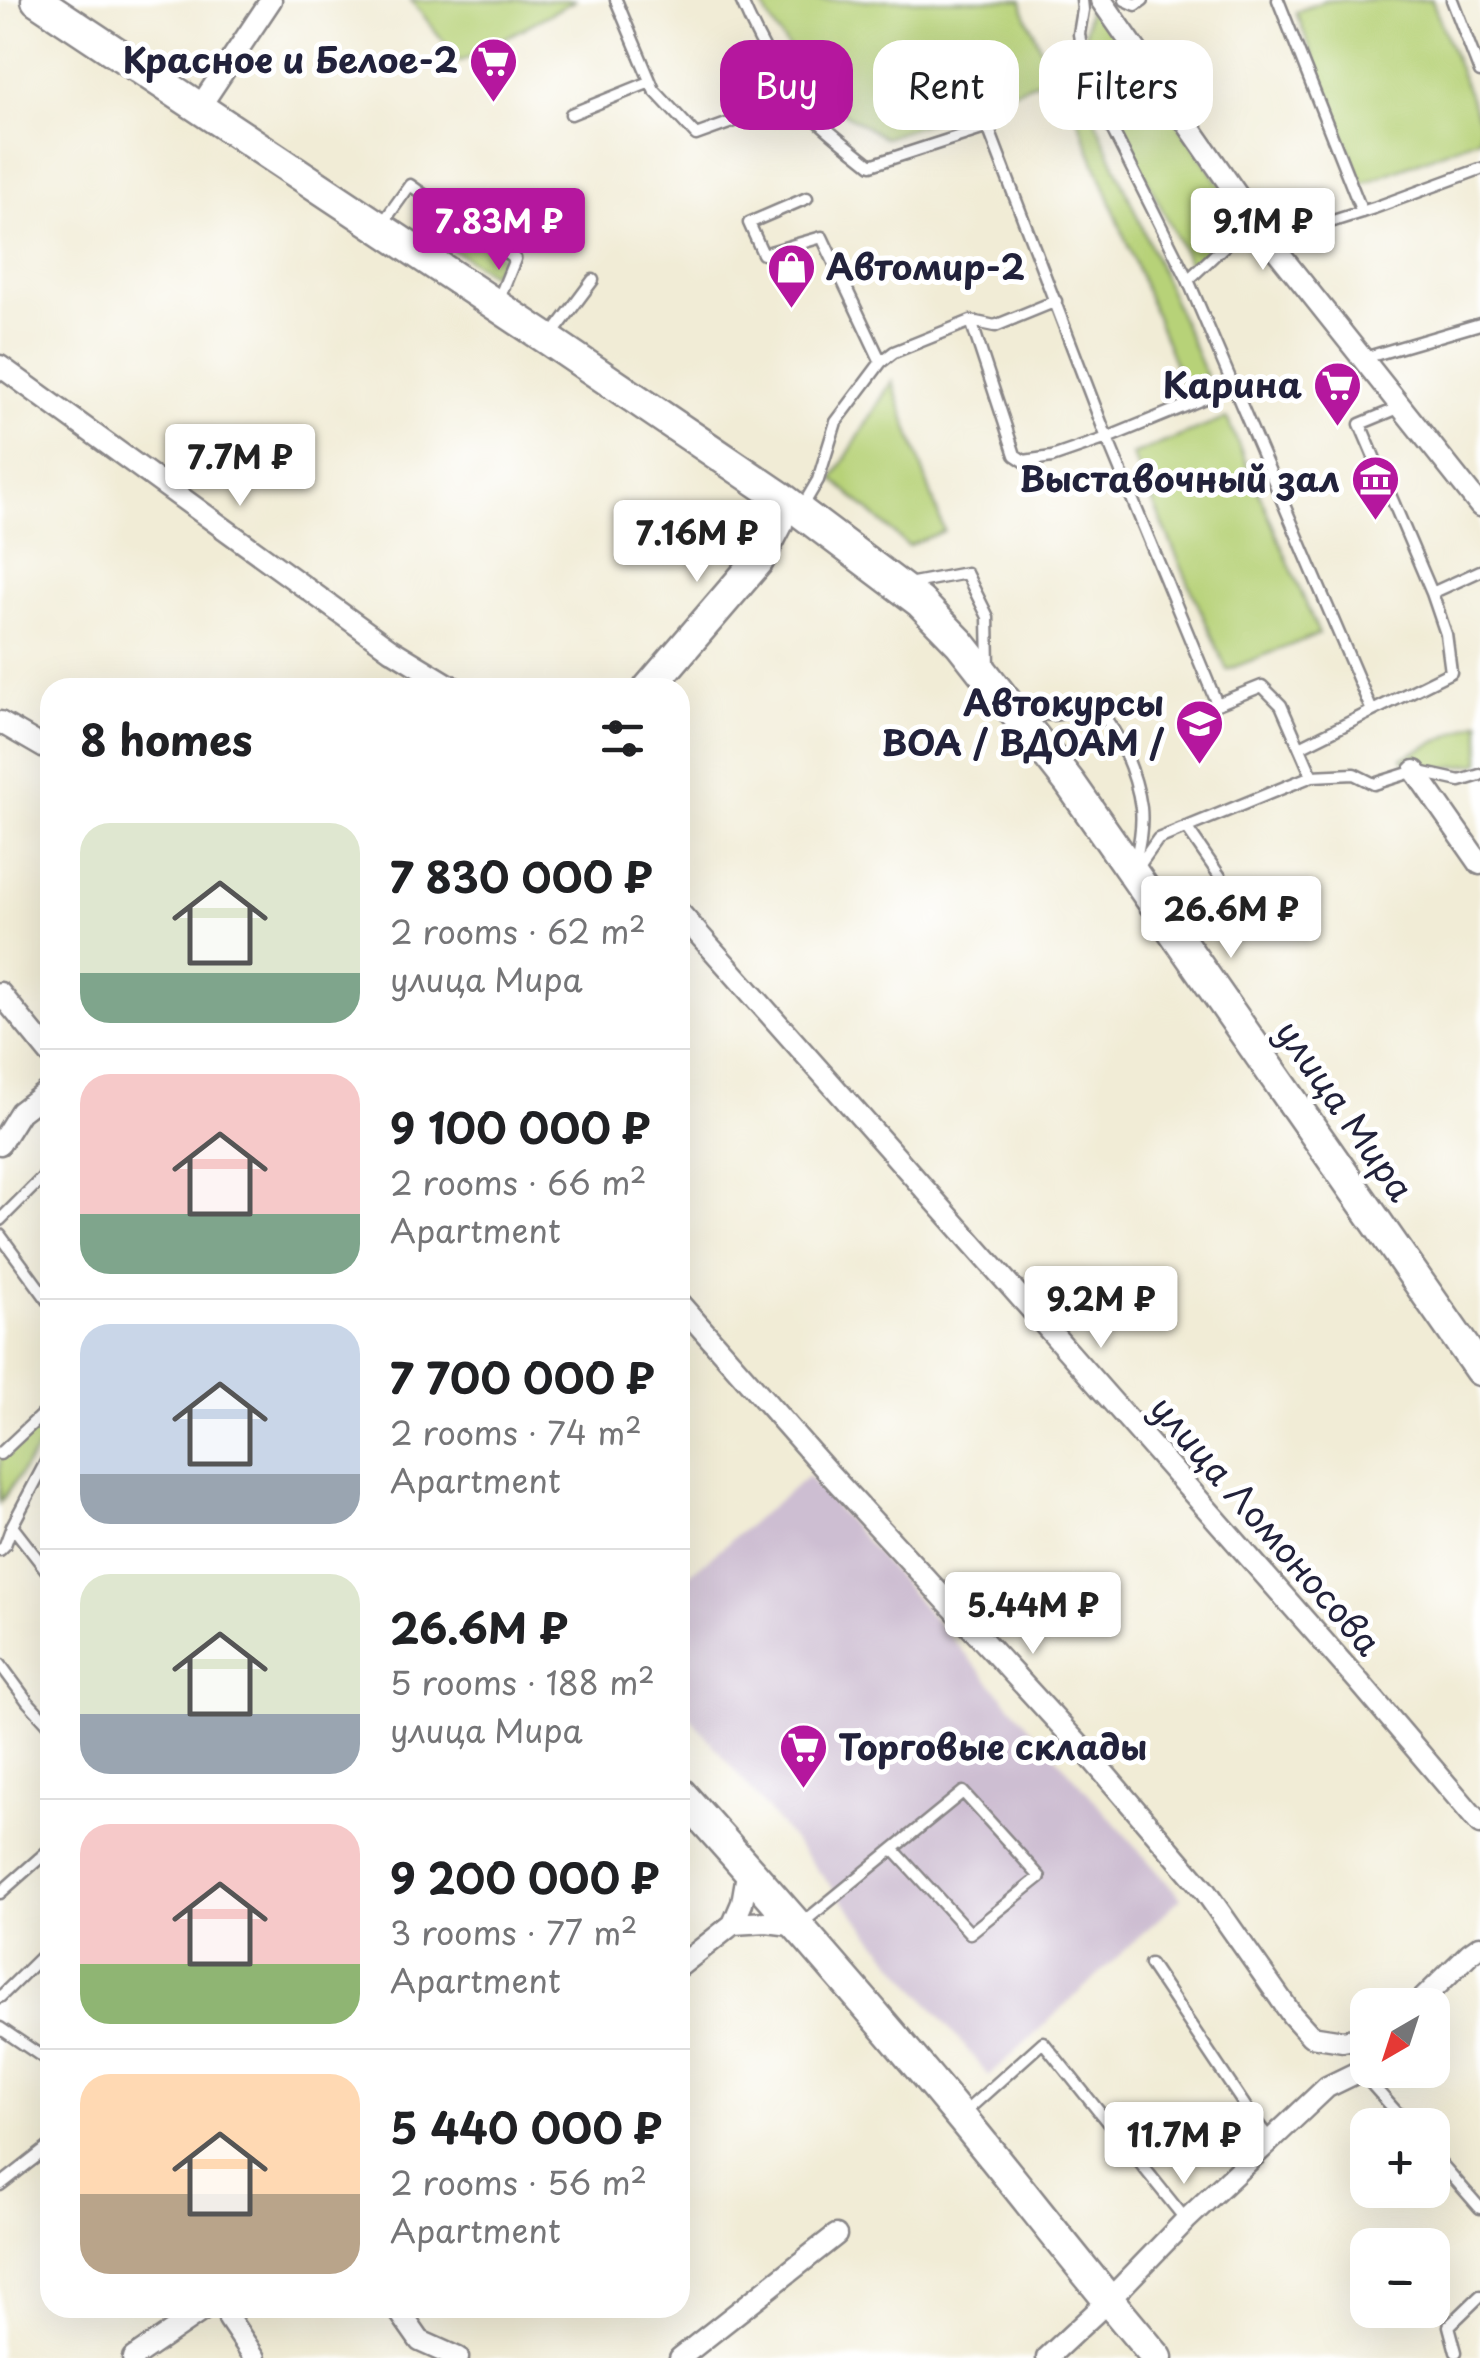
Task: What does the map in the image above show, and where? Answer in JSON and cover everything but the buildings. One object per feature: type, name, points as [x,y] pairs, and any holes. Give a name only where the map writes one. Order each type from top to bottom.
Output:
[{"type":"main road","name":"улица Мира","points":[[37,0],[791,505],[920,602],[960,643],[1070,784],[1480,1370]]},
{"type":"main road","points":[[658,678],[758,561],[791,505]]},
{"type":"main road","points":[[690,1804],[960,2116],[1157,2358]]},
{"type":"street","points":[[198,108],[271,0]]},
{"type":"street","points":[[1101,0],[1270,242],[1480,506]]},
{"type":"street","points":[[0,366],[390,649],[438,678]]},
{"type":"street","points":[[0,722],[40,745]]},
{"type":"street","points":[[1415,770],[1480,864]]},
{"type":"street","name":"улица Ломоносова","points":[[690,924],[1480,1824]]},
{"type":"street","points":[[0,992],[40,1042]]},
{"type":"street","points":[[0,1144],[20,1112],[40,1097]]},
{"type":"street","points":[[690,1315],[826,1470],[1092,1758],[1205,1891],[1311,2036],[1350,2040]]},
{"type":"street","points":[[690,1958],[732,1924],[742,1903],[748,1868]]},
{"type":"street","points":[[732,1924],[767,1922],[799,1926]]},
{"type":"street","points":[[1433,1988],[1480,1946]]},
{"type":"street","points":[[1047,2358],[1270,2140],[1327,2087],[1350,2074]]},
{"type":"street","points":[[680,2358],[836,2235]]},
{"type":"street","points":[[133,2358],[191,2318]]},
{"type":"street","points":[[230,2318],[255,2358]]},
{"type":"street","points":[[403,2318],[420,2341],[458,2358]]},
{"type":"lane","points":[[616,0],[654,90],[696,135],[720,126]]},
{"type":"lane","points":[[741,0],[760,40]]},
{"type":"lane","points":[[1082,0],[1079,34],[1086,77],[1188,280],[1372,711]]},
{"type":"lane","points":[[1125,0],[1136,5],[1143,0]]},
{"type":"lane","points":[[1278,0],[1362,212]]},
{"type":"lane","points":[[1452,0],[1480,72]]},
{"type":"lane","points":[[572,114],[650,82]]},
{"type":"lane","points":[[829,130],[871,165],[988,127],[1106,438],[1217,704],[1262,686],[1281,705],[1312,776]]},
{"type":"lane","points":[[1270,242],[1480,169]]},
{"type":"lane","points":[[380,228],[410,184],[515,259],[496,307]]},
{"type":"lane","points":[[807,198],[749,223],[763,254],[822,236],[881,362]]},
{"type":"lane","points":[[1188,280],[1235,236],[1246,208]]},
{"type":"lane","points":[[548,340],[593,280]]},
{"type":"lane","points":[[791,505],[818,480],[836,422],[881,362],[894,352],[970,322],[995,326],[1056,301]]},
{"type":"lane","points":[[970,322],[1016,455],[1024,460],[1038,460],[1106,438],[1234,386]]},
{"type":"lane","points":[[1364,358],[1480,324]]},
{"type":"lane","points":[[1300,746],[1450,672],[1446,634],[1432,593],[1360,424],[1402,406]]},
{"type":"lane","points":[[1432,593],[1480,571]]},
{"type":"lane","points":[[898,586],[966,574],[988,617],[992,682],[1030,712],[1052,717],[1091,704],[1106,717],[1131,768],[1142,810],[1133,874]]},
{"type":"lane","points":[[1133,874],[1158,839],[1312,776],[1354,774],[1374,784],[1415,770],[1460,781],[1480,775]]},
{"type":"lane","points":[[1186,828],[1239,904]]},
{"type":"lane","points":[[0,1220],[40,1180]]},
{"type":"lane","points":[[0,1235],[40,1289]]},
{"type":"lane","points":[[0,1454],[40,1416]]},
{"type":"lane","points":[[0,1550],[40,1473]]},
{"type":"lane","points":[[12,1526],[40,1563]]},
{"type":"lane","points":[[0,1664],[40,1715]]},
{"type":"lane","points":[[799,1926],[963,1792],[1040,1876],[970,1933],[894,1850]]},
{"type":"lane","points":[[0,1893],[40,1858]]},
{"type":"lane","points":[[0,1997],[40,1958]]},
{"type":"lane","points":[[1150,1964],[1270,2140]]},
{"type":"lane","points":[[0,2028],[40,2055]]},
{"type":"lane","points":[[960,2116],[1042,2042],[1186,2220]]},
{"type":"lane","points":[[0,2185],[40,2154]]},
{"type":"lane","points":[[1450,2174],[1480,2208]]},
{"type":"lane","points":[[1456,2352],[1449,2326],[1480,2296]]},
{"type":"shaded area","points":[[808,1476],[1181,1898],[989,2076],[690,1717],[690,1574]]},
{"type":"green space","points":[[411,0],[576,0],[460,62]]},
{"type":"green space","points":[[761,0],[1022,0],[1039,44],[1039,81],[1019,89],[1019,40],[873,40],[873,130],[907,130],[885,138],[853,119],[853,40],[783,40]]},
{"type":"green space","points":[[1089,0],[1094,0],[1121,40],[1087,40]]},
{"type":"green space","points":[[1327,0],[1432,0],[1480,123],[1480,138],[1362,184],[1296,12]]},
{"type":"green space","points":[[1082,130],[1100,130],[1206,376],[1183,385]]},
{"type":"green space","points":[[1122,130],[1183,130],[1237,209],[1229,232],[1191,267]]},
{"type":"green space","points":[[446,221],[502,257],[491,274],[435,238]]},
{"type":"green space","points":[[892,381],[944,531],[908,546],[833,479]]},
{"type":"green space","points":[[1227,418],[1319,634],[1227,670],[1132,455]]},
{"type":"green space","points":[[1480,721],[1480,763],[1435,769],[1405,763],[1402,758]]},
{"type":"green space","points":[[40,1426],[40,1445],[0,1503],[0,1454]]},
{"type":"place","name":"Красное и Белое-2","points":[[493,104]]},
{"type":"place","name":"Автомир-2","points":[[791,310]]},
{"type":"place","name":"Карина","points":[[1337,428]]},
{"type":"place","name":"Выставочный зал","points":[[1375,522]]},
{"type":"place","name":"Автокурсы ВОА / ВДОАМ /","points":[[1199,766]]},
{"type":"place","name":"Торговые склады","points":[[803,1790]]}]
